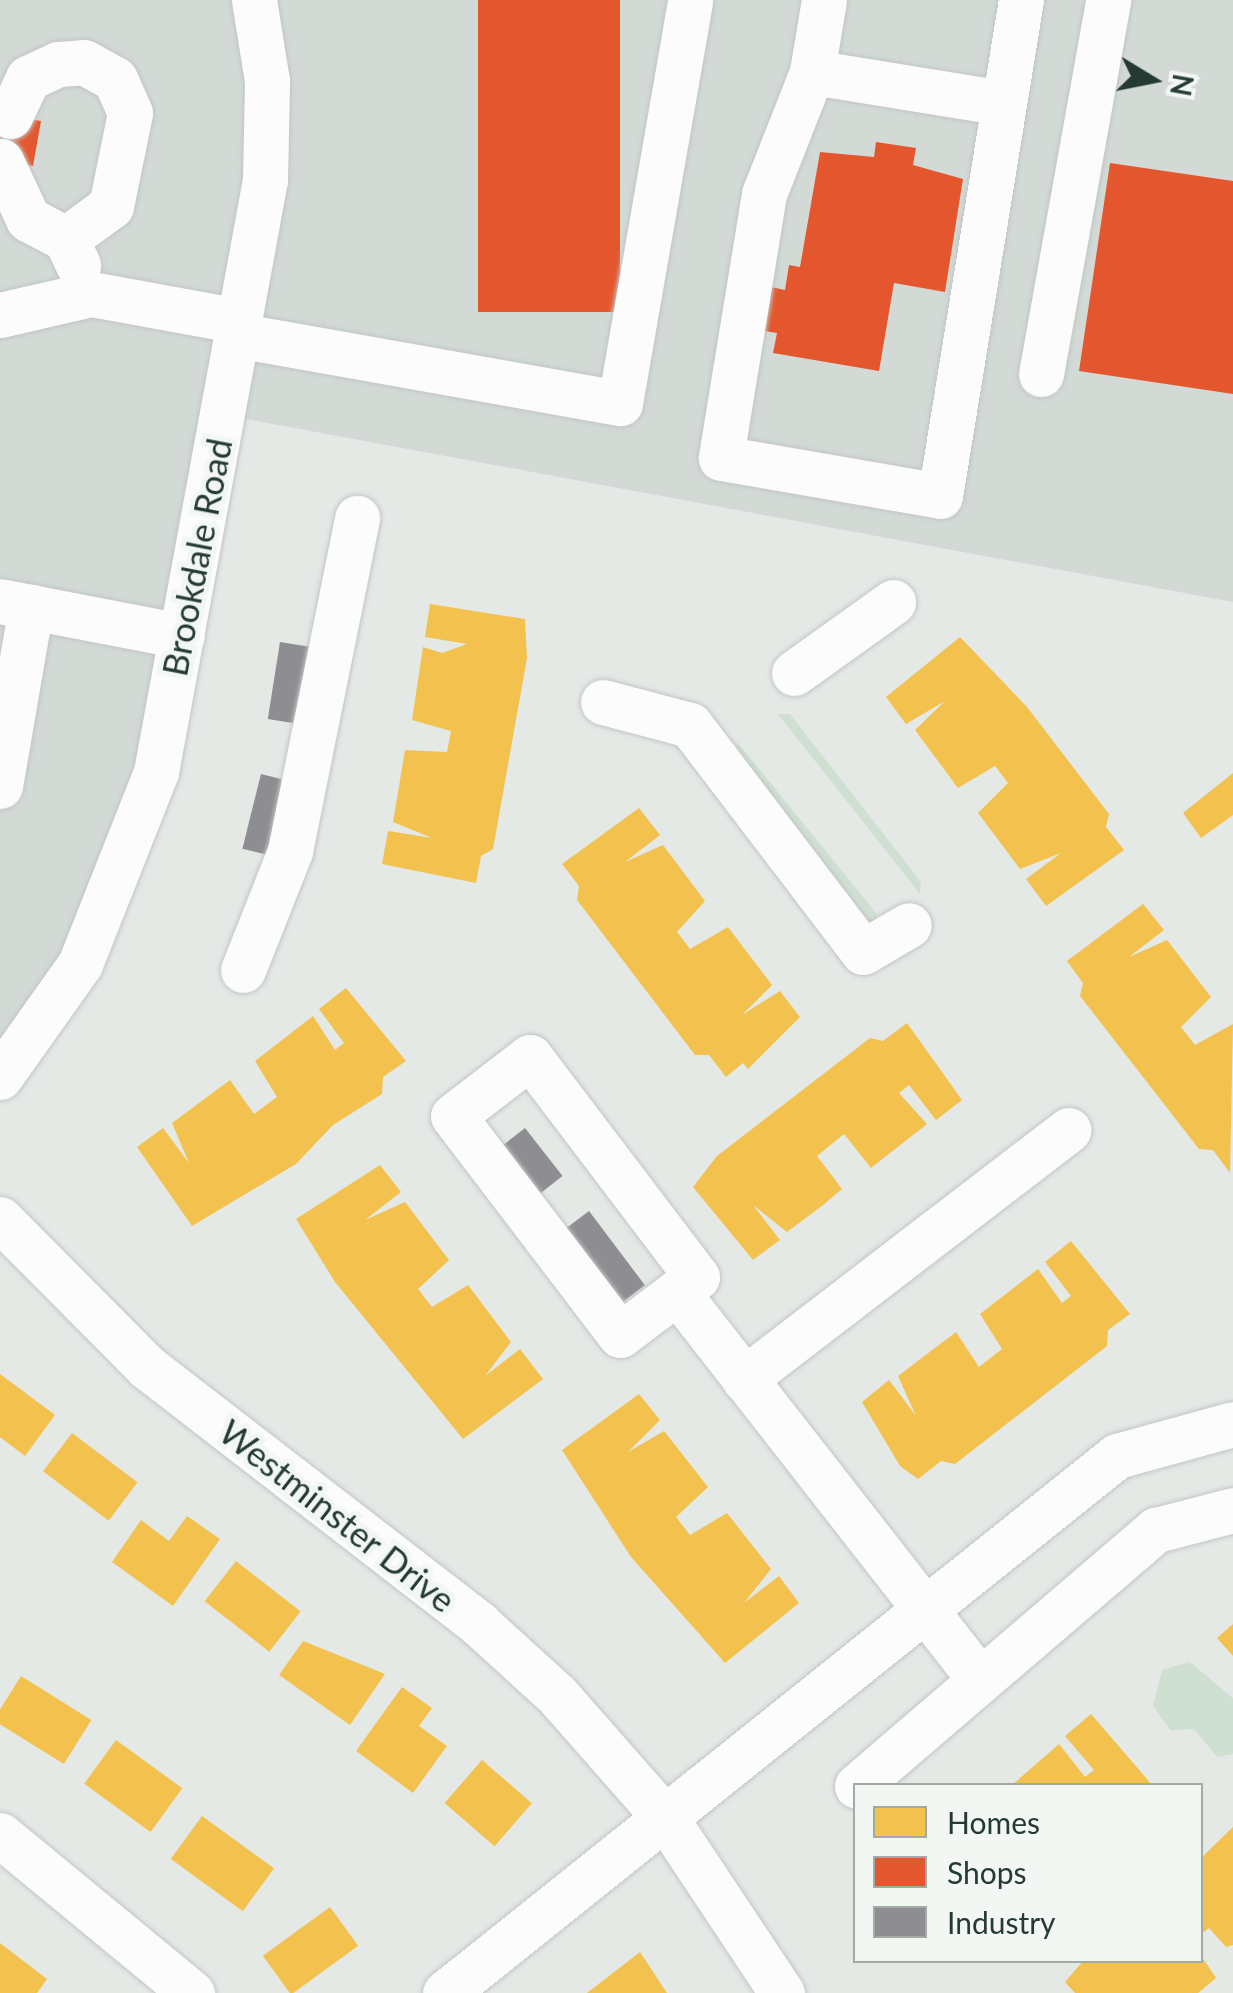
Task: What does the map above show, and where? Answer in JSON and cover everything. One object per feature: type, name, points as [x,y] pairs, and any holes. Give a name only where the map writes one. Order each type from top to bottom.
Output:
[{"type":"street","name":"Brookdale Road","points":[[0,1077],[80,964],[121,877],[156,772],[238,328],[268,132],[254,0]]},
{"type":"street","points":[[0,315],[91,294],[238,328],[620,404],[690,0]]},
{"type":"street","points":[[824,0],[812,72],[764,194],[721,458],[940,496],[1020,0]]},
{"type":"street","points":[[1041,374],[1108,0]]},
{"type":"street","points":[[10,116],[28,78],[58,64],[84,62],[115,79],[130,113],[111,206],[66,240]]},
{"type":"street","points":[[812,72],[1004,103]]},
{"type":"street","points":[[1,161],[28,219],[66,240],[91,294]]},
{"type":"street","points":[[244,970],[290,852],[357,518]]},
{"type":"street","points":[[794,673],[892,602]]},
{"type":"street","points":[[0,786],[16,604],[182,636]]},
{"type":"street","points":[[603,702],[690,725],[862,952],[909,925]]},
{"type":"street","points":[[530,1057],[697,1276],[677,1292],[620,1336],[453,1116],[530,1057]]},
{"type":"street","points":[[744,1379],[1068,1130]]},
{"type":"street","name":"Westminster Drive","points":[[0,1219],[147,1368],[479,1624],[668,1820],[782,1993]]},
{"type":"street","points":[[677,1292],[924,1616],[980,1680]]},
{"type":"street","points":[[444,1993],[924,1616],[1117,1456],[1233,1424]]},
{"type":"street","points":[[859,1783],[1156,1530],[1233,1510]]},
{"type":"street","points":[[0,1835],[192,1993]]},
{"type":"shaded area","points":[[0,0],[1233,0],[1233,602],[203,411],[133,789],[92,911],[0,1048]]},
{"type":"green space","points":[[778,714],[790,714],[921,882],[920,894]]},
{"type":"green space","points":[[738,743],[877,914],[871,930],[735,750]]},
{"type":"green space","points":[[1190,1662],[1233,1698],[1233,1754],[1217,1757],[1194,1729],[1170,1730],[1153,1706],[1162,1670]]},
{"type":"building: Homes","points":[[430,604],[525,619],[527,658],[493,849],[481,856],[476,883],[382,864],[388,831],[432,838],[393,822],[405,750],[447,752],[451,731],[412,720],[423,647],[442,653],[467,644],[425,637]]},
{"type":"building: Homes","points":[[960,637],[1027,707],[1109,814],[1106,827],[1124,850],[1046,906],[1026,879],[1061,853],[1020,869],[978,813],[1008,783],[995,766],[958,788],[915,730],[945,701],[906,724],[886,697]]},
{"type":"building: Homes","points":[[1233,773],[1233,815],[1201,838],[1183,813]]},
{"type":"building: Homes","points":[[639,808],[660,835],[625,862],[663,845],[705,901],[677,932],[690,949],[728,927],[772,985],[742,1015],[780,991],[800,1017],[748,1069],[743,1063],[726,1077],[709,1055],[695,1055],[577,900],[579,886],[562,864]]},
{"type":"building: Homes","points":[[1143,904],[1164,930],[1129,957],[1167,940],[1211,997],[1181,1027],[1195,1045],[1233,1024],[1230,1173],[1213,1150],[1199,1149],[1080,996],[1083,983],[1067,961]]},
{"type":"building: Homes","points":[[346,988],[406,1061],[383,1077],[382,1094],[333,1125],[296,1164],[192,1226],[137,1147],[163,1128],[189,1163],[172,1123],[230,1080],[254,1114],[277,1097],[255,1061],[313,1016],[335,1050],[344,1043],[319,1009]]},
{"type":"building: Homes","points":[[907,1023],[962,1100],[936,1120],[909,1085],[899,1093],[927,1124],[871,1168],[844,1134],[817,1156],[842,1189],[823,1205],[787,1232],[753,1205],[780,1240],[753,1260],[693,1187],[717,1156],[870,1038],[883,1041]]},
{"type":"building: Homes","points":[[380,1165],[401,1192],[365,1220],[405,1202],[449,1260],[418,1289],[432,1307],[468,1285],[511,1342],[485,1376],[520,1349],[543,1379],[463,1439],[335,1282],[296,1219]]},
{"type":"building: Homes","points":[[1071,1241],[1130,1314],[1108,1330],[1107,1346],[955,1464],[941,1461],[918,1479],[900,1466],[862,1402],[889,1380],[916,1416],[898,1376],[956,1332],[979,1367],[1002,1349],[980,1314],[1038,1269],[1062,1303],[1071,1296],[1045,1262]]},
{"type":"building: Homes","points":[[0,1374],[55,1415],[25,1456],[0,1437]]},
{"type":"building: Homes","points":[[639,1394],[660,1420],[628,1452],[664,1431],[708,1487],[676,1517],[690,1535],[727,1513],[771,1569],[744,1603],[779,1576],[799,1603],[725,1663],[631,1557],[562,1450]]},
{"type":"building: Homes","points":[[72,1433],[137,1482],[109,1521],[43,1471]]},
{"type":"building: Homes","points":[[187,1516],[220,1539],[173,1606],[112,1562],[141,1520],[169,1541]]},
{"type":"building: Homes","points":[[236,1561],[301,1611],[269,1652],[205,1601]]},
{"type":"building: Homes","points":[[1233,1624],[1233,1656],[1217,1638]]},
{"type":"building: Homes","points":[[303,1641],[385,1674],[350,1725],[279,1675]]},
{"type":"building: Homes","points":[[21,1676],[91,1720],[64,1764],[0,1724],[0,1710]]},
{"type":"building: Homes","points":[[402,1687],[432,1708],[419,1726],[447,1746],[413,1793],[356,1751]]},
{"type":"building: Homes","points":[[1091,1714],[1150,1783],[1014,1783],[1059,1744],[1085,1777],[1094,1770],[1065,1736]]},
{"type":"building: Homes","points":[[116,1740],[182,1788],[151,1832],[84,1784]]},
{"type":"building: Homes","points":[[482,1760],[532,1803],[494,1846],[445,1803]]},
{"type":"building: Homes","points":[[202,1816],[274,1868],[243,1911],[171,1859]]},
{"type":"building: Homes","points":[[1233,1827],[1233,1945],[1226,1947],[1209,1928],[1203,1933],[1203,1856]]},
{"type":"building: Homes","points":[[330,1907],[358,1946],[293,1993],[263,1956]]},
{"type":"building: Homes","points":[[0,1943],[47,1979],[37,1993],[0,1993]]},
{"type":"building: Homes","points":[[640,1952],[667,1993],[587,1993]]},
{"type":"building: Homes","points":[[1203,1958],[1216,1978],[1198,1993],[1075,1993],[1065,1982],[1081,1963],[1203,1963]]},
{"type":"building: Shops","points":[[478,0],[620,0],[620,312],[478,312]]},
{"type":"building: Shops","points":[[0,114],[41,121],[33,166],[0,160]]},
{"type":"building: Shops","points":[[876,142],[916,148],[913,165],[963,179],[945,292],[894,283],[879,371],[773,353],[777,333],[764,331],[771,287],[785,290],[789,265],[800,267],[820,152],[874,157]]},
{"type":"building: Shops","points":[[1110,163],[1233,181],[1233,394],[1079,371]]},
{"type":"building: Industry","points":[[280,642],[313,647],[300,724],[268,719]]},
{"type":"building: Industry","points":[[261,774],[289,781],[271,856],[242,849]]},
{"type":"building: Industry","points":[[525,1128],[563,1176],[533,1199],[496,1151]]},
{"type":"building: Industry","points":[[589,1211],[645,1285],[618,1306],[562,1231]]}]
